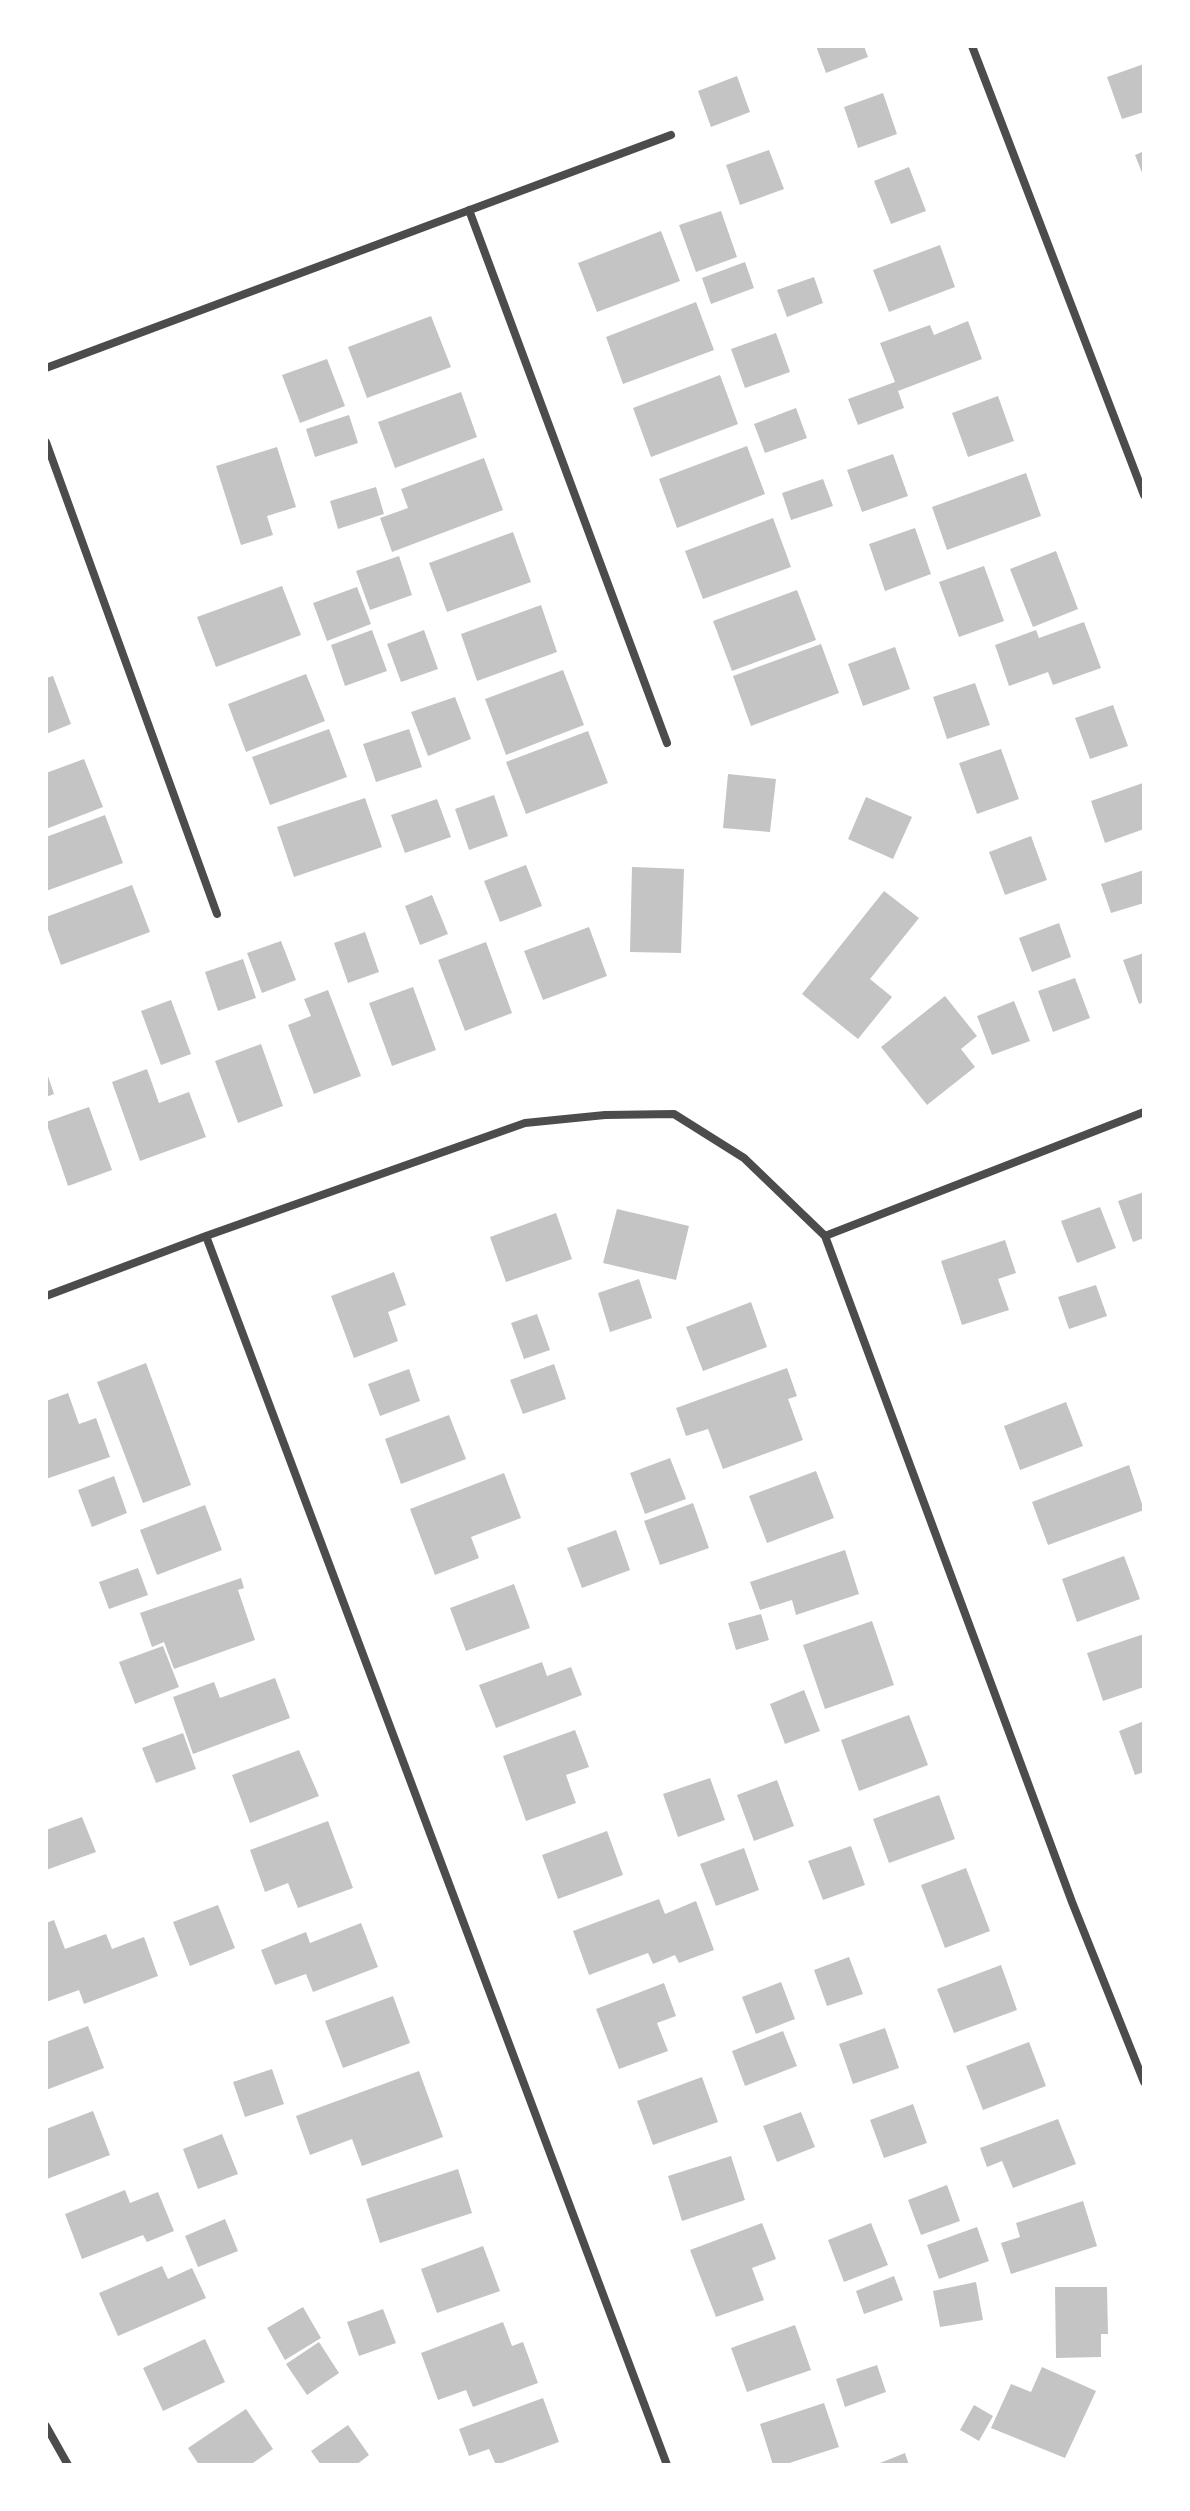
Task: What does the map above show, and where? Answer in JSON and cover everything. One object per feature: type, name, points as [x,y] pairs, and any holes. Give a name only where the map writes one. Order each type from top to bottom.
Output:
[{"type":"street","points":[[972,46],[1144,495]]},
{"type":"street","points":[[46,368],[671,135]]},
{"type":"street","points":[[469,210],[667,743]]},
{"type":"street","points":[[46,442],[217,914]]},
{"type":"street","points":[[825,1236],[1144,1112]]},
{"type":"street","points":[[46,1296],[525,1123],[605,1115],[674,1114],[744,1158],[825,1236],[1067,1887],[1144,2082]]},
{"type":"street","points":[[206,1236],[667,2465]]},
{"type":"street","points":[[46,2426],[68,2465]]},
{"type":"building","points":[[816,46],[864,46],[868,57],[826,73]]},
{"type":"building","points":[[1144,64],[1144,112],[1122,119],[1107,77]]},
{"type":"building","points":[[737,76],[750,112],[711,127],[698,91]]},
{"type":"building","points":[[883,93],[897,134],[858,148],[844,107]]},
{"type":"building","points":[[769,150],[784,189],[740,205],[726,165]]},
{"type":"building","points":[[1144,151],[1144,178],[1135,155]]},
{"type":"building","points":[[909,167],[926,211],[891,224],[874,181]]},
{"type":"building","points":[[721,211],[737,257],[696,272],[679,225]]},
{"type":"building","points":[[661,231],[680,281],[597,312],[578,263]]},
{"type":"building","points":[[940,245],[955,287],[889,312],[873,270]]},
{"type":"building","points":[[745,262],[754,288],[711,304],[702,278]]},
{"type":"building","points":[[814,277],[823,303],[787,317],[777,290]]},
{"type":"building","points":[[696,302],[714,350],[623,384],[606,337]]},
{"type":"building","points":[[431,316],[451,367],[367,398],[348,347]]},
{"type":"building","points":[[968,321],[982,359],[898,391],[904,408],[858,425],[848,399],[895,382],[880,343],[930,325],[934,335]]},
{"type":"building","points":[[776,333],[790,372],[745,388],[731,349]]},
{"type":"building","points":[[327,359],[345,406],[300,423],[282,375]]},
{"type":"building","points":[[720,375],[738,424],[651,457],[633,408]]},
{"type":"building","points":[[461,392],[477,437],[395,468],[378,422]]},
{"type":"building","points":[[998,396],[1014,441],[968,457],[952,413]]},
{"type":"building","points":[[796,408],[807,438],[765,453],[754,424]]},
{"type":"building","points":[[349,415],[358,443],[315,457],[306,429]]},
{"type":"building","points":[[747,446],[765,494],[677,528],[659,479]]},
{"type":"building","points":[[277,447],[296,507],[267,516],[273,535],[241,545],[216,466]]},
{"type":"building","points":[[893,454],[908,496],[862,512],[847,470]]},
{"type":"building","points":[[484,458],[503,510],[392,552],[380,518],[408,508],[401,489]]},
{"type":"building","points":[[1026,473],[1041,516],[947,550],[932,507]]},
{"type":"building","points":[[823,479],[833,506],[791,520],[782,493]]},
{"type":"building","points":[[376,487],[384,514],[338,529],[330,501]]},
{"type":"building","points":[[773,518],[791,567],[703,599],[685,551]]},
{"type":"building","points":[[915,528],[931,574],[885,591],[869,544]]},
{"type":"building","points":[[513,532],[531,582],[447,612],[429,563]]},
{"type":"building","points":[[1056,551],[1078,609],[1033,627],[1010,569]]},
{"type":"building","points":[[399,556],[412,595],[370,610],[356,571]]},
{"type":"building","points":[[984,566],[1004,621],[959,637],[939,582]]},
{"type":"building","points":[[282,586],[301,635],[216,667],[197,617]]},
{"type":"building","points":[[357,587],[371,624],[327,641],[313,603]]},
{"type":"building","points":[[797,590],[816,640],[732,671],[713,621]]},
{"type":"building","points":[[541,605],[557,652],[477,681],[461,634]]},
{"type":"building","points":[[1084,622],[1101,668],[1053,685],[1048,672],[1009,686],[995,645],[1036,630],[1039,638]]},
{"type":"building","points":[[372,630],[387,671],[345,686],[331,645]]},
{"type":"building","points":[[424,630],[438,669],[401,682],[387,644]]},
{"type":"building","points":[[821,644],[839,693],[751,726],[733,676]]},
{"type":"building","points":[[895,647],[910,689],[863,706],[848,664]]},
{"type":"building","points":[[563,670],[584,725],[506,755],[485,699]]},
{"type":"building","points":[[306,674],[325,721],[246,752],[228,704]]},
{"type":"building","points":[[53,676],[71,724],[46,734],[46,678]]},
{"type":"building","points":[[975,683],[990,725],[947,739],[933,697]]},
{"type":"building","points":[[455,697],[471,739],[428,756],[411,712]]},
{"type":"building","points":[[1113,705],[1128,746],[1090,759],[1075,718]]},
{"type":"building","points":[[329,729],[347,777],[270,805],[252,757]]},
{"type":"building","points":[[409,729],[422,767],[376,782],[363,744]]},
{"type":"building","points":[[588,731],[608,783],[526,814],[506,762]]},
{"type":"building","points":[[1001,749],[1019,799],[977,814],[959,763]]},
{"type":"building","points":[[84,759],[103,807],[46,829],[46,773]]},
{"type":"building","points":[[728,774],[776,779],[770,832],[723,828]]},
{"type":"building","points":[[1143,783],[1144,829],[1105,843],[1091,801]]},
{"type":"building","points":[[494,795],[508,836],[469,850],[455,809]]},
{"type":"building","points":[[866,797],[912,817],[893,859],[848,839]]},
{"type":"building","points":[[365,798],[382,847],[294,877],[277,827]]},
{"type":"building","points":[[437,799],[451,837],[405,853],[391,815]]},
{"type":"building","points":[[105,815],[123,863],[46,891],[46,837]]},
{"type":"building","points":[[1031,836],[1047,880],[1005,895],[989,852]]},
{"type":"building","points":[[526,865],[542,906],[500,922],[484,881]]},
{"type":"building","points":[[632,867],[684,869],[681,953],[630,952]]},
{"type":"building","points":[[1144,870],[1144,903],[1111,913],[1101,884]]},
{"type":"building","points":[[132,885],[150,932],[61,965],[46,917]]},
{"type":"building","points":[[884,891],[919,918],[870,979],[892,997],[858,1039],[802,994]]},
{"type":"building","points":[[432,895],[448,934],[420,945],[405,906]]},
{"type":"building","points":[[1059,923],[1071,957],[1032,972],[1019,938]]},
{"type":"building","points":[[589,927],[607,976],[543,1000],[524,951]]},
{"type":"building","points":[[365,932],[379,972],[348,983],[334,943]]},
{"type":"building","points":[[281,941],[296,980],[262,993],[247,953]]},
{"type":"building","points":[[486,942],[512,1013],[465,1031],[438,960]]},
{"type":"building","points":[[1144,953],[1144,1002],[1139,1004],[1123,960]]},
{"type":"building","points":[[243,959],[256,998],[218,1011],[205,972]]},
{"type":"building","points":[[1075,978],[1090,1018],[1053,1032],[1038,991]]},
{"type":"building","points":[[413,987],[436,1050],[392,1066],[369,1003]]},
{"type":"building","points":[[328,990],[361,1076],[314,1094],[288,1025],[311,1016],[304,999]]},
{"type":"building","points":[[945,996],[977,1036],[961,1049],[975,1067],[927,1105],[881,1047]]},
{"type":"building","points":[[171,1000],[191,1054],[161,1065],[141,1011]]},
{"type":"building","points":[[1014,1001],[1030,1041],[992,1055],[977,1016]]},
{"type":"building","points":[[261,1044],[283,1106],[238,1123],[215,1061]]},
{"type":"building","points":[[147,1069],[159,1103],[189,1092],[206,1137],[140,1161],[112,1082]]},
{"type":"building","points":[[46,1070],[54,1094],[46,1097]]},
{"type":"building","points":[[89,1107],[112,1170],[68,1186],[46,1122]]},
{"type":"building","points":[[1144,1192],[1144,1238],[1133,1242],[1118,1201]]},
{"type":"building","points":[[1100,1207],[1116,1248],[1077,1263],[1061,1221]]},
{"type":"building","points":[[617,1209],[689,1226],[676,1280],[603,1263]]},
{"type":"building","points":[[556,1213],[572,1259],[506,1282],[490,1237]]},
{"type":"building","points":[[1005,1240],[1016,1273],[998,1279],[1009,1310],[962,1325],[941,1261]]},
{"type":"building","points":[[394,1272],[406,1305],[388,1312],[398,1341],[354,1358],[331,1296]]},
{"type":"building","points":[[639,1279],[652,1318],[610,1332],[598,1293]]},
{"type":"building","points":[[1096,1285],[1107,1316],[1069,1329],[1058,1297]]},
{"type":"building","points":[[751,1302],[767,1347],[703,1371],[686,1327]]},
{"type":"building","points":[[537,1314],[550,1350],[524,1359],[511,1323]]},
{"type":"building","points":[[146,1363],[191,1485],[143,1503],[97,1382]]},
{"type":"building","points":[[554,1364],[566,1399],[523,1414],[510,1380]]},
{"type":"building","points":[[787,1368],[797,1396],[788,1399],[803,1440],[723,1469],[708,1429],[686,1436],[676,1408]]},
{"type":"building","points":[[409,1369],[420,1401],[380,1416],[368,1384]]},
{"type":"building","points":[[68,1393],[79,1424],[96,1418],[110,1457],[46,1479],[46,1401]]},
{"type":"building","points":[[1066,1402],[1083,1446],[1020,1470],[1004,1426]]},
{"type":"building","points":[[449,1415],[466,1459],[401,1484],[385,1439]]},
{"type":"building","points":[[670,1458],[686,1499],[645,1514],[630,1473]]},
{"type":"building","points":[[1129,1465],[1144,1510],[1048,1545],[1032,1502]]},
{"type":"building","points":[[816,1471],[834,1518],[767,1543],[749,1496]]},
{"type":"building","points":[[504,1473],[521,1518],[471,1537],[479,1558],[435,1575],[410,1509]]},
{"type":"building","points":[[114,1476],[127,1513],[92,1527],[78,1490]]},
{"type":"building","points":[[693,1503],[709,1548],[660,1565],[644,1521]]},
{"type":"building","points":[[205,1505],[222,1550],[157,1575],[140,1530]]},
{"type":"building","points":[[616,1530],[630,1570],[582,1588],[567,1548]]},
{"type":"building","points":[[845,1550],[859,1594],[796,1615],[792,1600],[760,1610],[750,1582]]},
{"type":"building","points":[[1124,1556],[1140,1599],[1077,1622],[1062,1579]]},
{"type":"building","points":[[138,1568],[148,1595],[109,1609],[99,1582]]},
{"type":"building","points":[[241,1578],[244,1588],[238,1590],[255,1640],[174,1669],[164,1642],[152,1647],[140,1613]]},
{"type":"building","points":[[514,1584],[530,1628],[466,1651],[450,1608]]},
{"type":"building","points":[[761,1614],[769,1640],[736,1650],[728,1623]]},
{"type":"building","points":[[872,1621],[894,1685],[825,1709],[803,1645]]},
{"type":"building","points":[[1144,1634],[1144,1687],[1103,1701],[1087,1653]]},
{"type":"building","points":[[163,1646],[179,1687],[135,1704],[119,1662]]},
{"type":"building","points":[[542,1662],[547,1676],[571,1667],[582,1695],[496,1728],[479,1685]]},
{"type":"building","points":[[275,1678],[290,1718],[193,1754],[173,1697],[214,1682],[220,1698]]},
{"type":"building","points":[[804,1690],[820,1731],[785,1744],[770,1704]]},
{"type":"building","points":[[909,1715],[928,1765],[859,1791],[841,1740]]},
{"type":"building","points":[[1144,1721],[1144,1772],[1135,1775],[1119,1731]]},
{"type":"building","points":[[575,1730],[589,1767],[566,1775],[576,1803],[526,1821],[503,1756]]},
{"type":"building","points":[[183,1733],[196,1769],[156,1783],[142,1748]]},
{"type":"building","points":[[299,1750],[319,1796],[250,1823],[232,1775]]},
{"type":"building","points":[[710,1778],[725,1820],[678,1837],[663,1794]]},
{"type":"building","points":[[777,1780],[794,1826],[754,1841],[737,1795]]},
{"type":"building","points":[[939,1795],[955,1839],[889,1863],[873,1819]]},
{"type":"building","points":[[82,1817],[96,1852],[46,1870],[46,1830]]},
{"type":"building","points":[[328,1821],[353,1888],[298,1908],[288,1883],[265,1892],[250,1850]]},
{"type":"building","points":[[607,1831],[623,1875],[558,1899],[542,1855]]},
{"type":"building","points":[[851,1846],[865,1885],[823,1900],[808,1861]]},
{"type":"building","points":[[744,1848],[759,1890],[716,1906],[700,1864]]},
{"type":"building","points":[[966,1868],[990,1931],[945,1948],[921,1885]]},
{"type":"building","points":[[659,1899],[665,1914],[696,1901],[714,1950],[679,1963],[675,1955],[653,1964],[648,1953],[589,1975],[573,1931]]},
{"type":"building","points":[[218,1905],[235,1948],[190,1966],[173,1922]]},
{"type":"building","points":[[54,1920],[65,1949],[106,1934],[112,1949],[144,1937],[158,1976],[84,2004],[79,1990],[46,2002],[46,1923]]},
{"type":"building","points":[[361,1923],[378,1967],[313,1992],[306,1974],[275,1985],[261,1950],[306,1932],[310,1943]]},
{"type":"building","points":[[849,1957],[863,1994],[827,2006],[814,1970]]},
{"type":"building","points":[[1001,1965],[1017,2010],[954,2033],[937,1989]]},
{"type":"building","points":[[781,1982],[795,2019],[756,2034],[742,1997]]},
{"type":"building","points":[[664,1983],[676,2016],[657,2023],[668,2051],[619,2069],[596,2009]]},
{"type":"building","points":[[393,1996],[410,2043],[343,2068],[325,2021]]},
{"type":"building","points":[[88,2026],[104,2068],[46,2090],[46,2042]]},
{"type":"building","points":[[885,2028],[899,2068],[853,2084],[839,2044]]},
{"type":"building","points":[[783,2031],[797,2066],[745,2086],[732,2051]]},
{"type":"building","points":[[1029,2042],[1046,2086],[983,2110],[966,2066]]},
{"type":"building","points":[[272,2069],[284,2104],[245,2117],[233,2082]]},
{"type":"building","points":[[419,2071],[443,2137],[362,2166],[352,2139],[310,2155],[296,2116]]},
{"type":"building","points":[[702,2077],[718,2122],[653,2145],[637,2101]]},
{"type":"building","points":[[913,2104],[927,2143],[884,2158],[870,2120]]},
{"type":"building","points":[[93,2111],[110,2155],[47,2179],[46,2129]]},
{"type":"building","points":[[801,2112],[815,2147],[777,2162],[763,2126]]},
{"type":"building","points":[[1058,2119],[1076,2164],[1013,2188],[1002,2161],[987,2167],[980,2148]]},
{"type":"building","points":[[222,2134],[238,2174],[198,2189],[183,2149]]},
{"type":"building","points":[[731,2156],[745,2200],[682,2221],[668,2176]]},
{"type":"building","points":[[458,2169],[472,2213],[380,2243],[366,2199]]},
{"type":"building","points":[[947,2185],[960,2221],[921,2235],[908,2200]]},
{"type":"building","points":[[125,2190],[130,2203],[158,2192],[174,2231],[147,2242],[143,2235],[82,2259],[65,2214]]},
{"type":"building","points":[[1083,2201],[1097,2246],[1011,2274],[1001,2243],[1020,2237],[1016,2223]]},
{"type":"building","points":[[225,2219],[238,2251],[198,2267],[185,2236]]},
{"type":"building","points":[[762,2223],[776,2259],[752,2268],[764,2300],[716,2317],[690,2250]]},
{"type":"building","points":[[871,2223],[888,2265],[844,2282],[828,2240]]},
{"type":"building","points":[[977,2227],[989,2261],[939,2279],[927,2245]]},
{"type":"building","points":[[483,2246],[500,2291],[437,2313],[421,2269]]},
{"type":"building","points":[[162,2266],[168,2279],[192,2268],[206,2298],[118,2336],[99,2293]]},
{"type":"building","points":[[894,2276],[903,2300],[864,2314],[856,2291]]},
{"type":"building","points":[[976,2282],[983,2320],[940,2327],[933,2291]]},
{"type":"building","points":[[1055,2287],[1107,2287],[1108,2334],[1101,2334],[1101,2357],[1056,2358]]},
{"type":"building","points":[[303,2307],[321,2338],[285,2360],[267,2328]]},
{"type":"building","points":[[383,2309],[396,2343],[359,2356],[347,2322]]},
{"type":"building","points":[[503,2322],[512,2346],[523,2342],[538,2383],[473,2407],[466,2390],[438,2400],[421,2353]]},
{"type":"building","points":[[795,2325],[811,2370],[747,2392],[731,2348]]},
{"type":"building","points":[[205,2339],[225,2382],[163,2411],[143,2368]]},
{"type":"building","points":[[319,2342],[339,2373],[307,2395],[286,2364]]},
{"type":"building","points":[[877,2365],[886,2392],[845,2407],[836,2379]]},
{"type":"building","points":[[1042,2367],[1096,2391],[1065,2458],[991,2428],[1011,2384],[1031,2392]]},
{"type":"building","points":[[543,2398],[559,2442],[496,2465],[489,2449],[469,2456],[459,2429]]},
{"type":"building","points":[[824,2403],[839,2447],[783,2465],[773,2465],[760,2424]]},
{"type":"building","points":[[974,2405],[993,2416],[979,2441],[960,2430]]},
{"type":"building","points":[[246,2409],[273,2449],[250,2465],[199,2465],[188,2448]]},
{"type":"building","points":[[348,2425],[369,2455],[356,2465],[321,2465],[311,2451]]},
{"type":"building","points":[[905,2453],[909,2465],[875,2465]]}]
